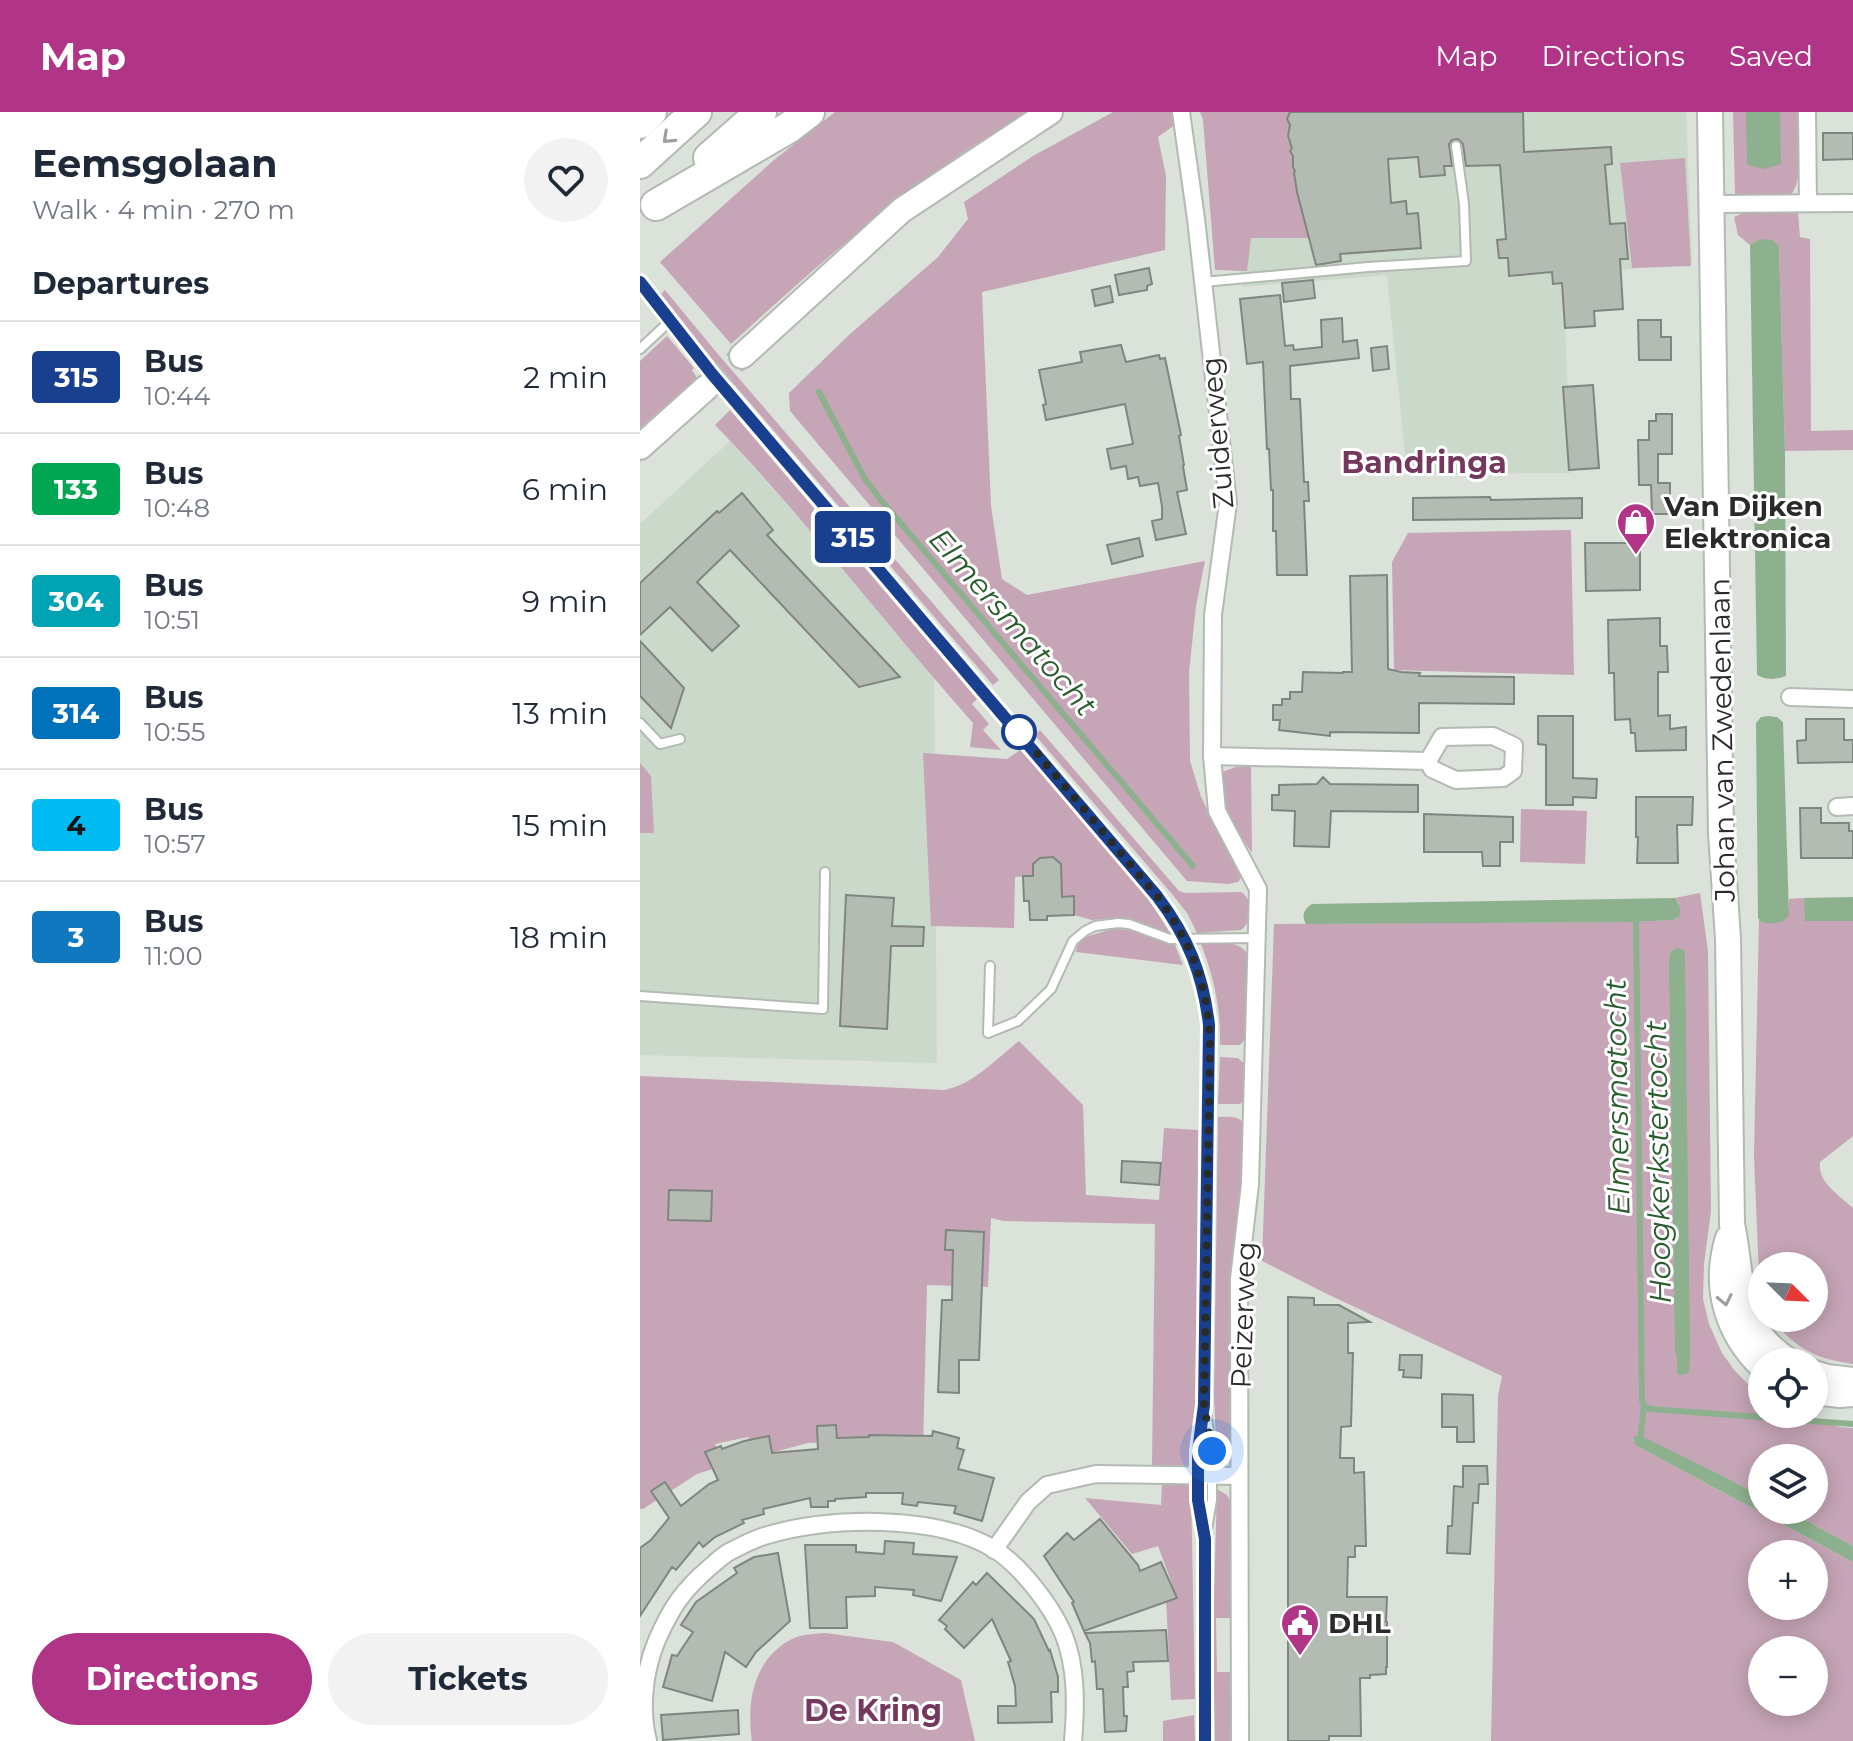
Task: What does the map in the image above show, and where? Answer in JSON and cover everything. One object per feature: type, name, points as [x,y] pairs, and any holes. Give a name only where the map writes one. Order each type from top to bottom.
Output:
[{"type":"highway","points":[[640,123],[651,112]]},
{"type":"highway","points":[[640,163],[696,112]]},
{"type":"highway","points":[[648,213],[761,112]]},
{"type":"highway","points":[[648,213],[809,112]]},
{"type":"main road","points":[[742,356],[902,210],[1050,112]]},
{"type":"main road","name":"Johan van Zwedenlaan","points":[[1710,112],[1721,833],[1728,939],[1732,1224],[1738,1251],[1739,1280],[1747,1311],[1772,1348]]},
{"type":"main road","points":[[640,447],[707,387]]},
{"type":"main road","name":"Johan van Zwedenlaan","points":[[1732,1224],[1721,1285],[1730,1322],[1748,1351]]},
{"type":"main road","points":[[1828,1377],[1853,1380]]},
{"type":"main road","points":[[1828,1394],[1853,1394]]},
{"type":"street","name":"Zuiderweg","points":[[1181,112],[1228,503],[1213,615],[1212,756],[1217,811],[1258,889]]},
{"type":"street","points":[[1807,112],[1808,203]]},
{"type":"street","points":[[1712,204],[1853,203]]},
{"type":"street","points":[[1790,697],[1853,699]]},
{"type":"street","points":[[1493,736],[1514,746],[1513,771],[1503,778],[1456,780],[1432,769],[1428,761],[1442,737],[1493,736]]},
{"type":"street","points":[[1212,756],[1428,761]]},
{"type":"street","name":"Peizerweg","points":[[1240,1741],[1239,1279],[1250,1184],[1258,889]]},
{"type":"street","points":[[994,1550],[1028,1502],[1047,1485],[1096,1474],[1239,1476]]},
{"type":"street","points":[[648,1741],[643,1698],[650,1655],[667,1616],[689,1585],[726,1554],[765,1535],[834,1523],[873,1522],[917,1525],[954,1532],[994,1550],[1025,1577],[1050,1609],[1063,1634],[1073,1673],[1073,1741]]},
{"type":"lane","points":[[1202,283],[1466,261],[1464,204],[1456,146]]},
{"type":"lane","name":"Peizerweg","points":[[640,282],[712,374],[1157,896],[1185,938],[1202,983],[1209,1025],[1204,1405],[1198,1451],[1212,1500],[1205,1539]]},
{"type":"lane","points":[[640,349],[670,321]]},
{"type":"lane","points":[[640,723],[660,744],[680,739]]},
{"type":"lane","points":[[640,996],[823,1009],[825,872]]},
{"type":"lane","points":[[990,966],[988,1033],[1018,1021],[1051,989],[1073,941],[1085,931],[1118,923],[1141,927],[1162,937],[1258,938]]},
{"type":"lane","name":"Peizerweg","points":[[1204,1405],[1212,1451],[1198,1500],[1205,1539],[1205,1741]]},
{"type":"shaded area","points":[[835,112],[1027,112],[963,153],[896,202],[812,271],[731,344],[660,262],[774,160]]},
{"type":"shaded area","points":[[1113,112],[1174,112],[1176,124],[1158,137],[1166,176],[1165,250],[982,292],[991,506],[1002,579],[1027,595],[1205,561],[1196,606],[1189,672],[1190,761],[1201,797],[1241,878],[1228,884],[1187,881],[790,411],[789,393],[938,257],[968,219],[964,202],[1033,156]]},
{"type":"shaded area","points":[[1200,112],[1290,112],[1292,160],[1309,238],[1251,238],[1247,271],[1215,270]]},
{"type":"shaded area","points":[[1245,112],[1686,112],[1692,263],[1563,275],[1571,473],[1407,474],[1387,275],[1242,287],[1239,268]]},
{"type":"shaded area","points":[[1733,112],[1797,112],[1799,167],[1791,195],[1754,199],[1735,195]]},
{"type":"shaded area","points":[[1746,112],[1780,112],[1781,164],[1764,169],[1747,165]]},
{"type":"shaded area","points":[[1685,158],[1691,266],[1632,268],[1620,163]]},
{"type":"shaded area","points":[[1746,212],[1798,212],[1800,237],[1810,239],[1811,431],[1853,430],[1853,450],[1785,451],[1779,246],[1758,240],[1750,245],[1738,235],[1734,217]]},
{"type":"shaded area","points":[[1765,239],[1779,246],[1785,451],[1786,676],[1771,679],[1757,675],[1750,245]]},
{"type":"shaded area","points":[[665,290],[999,680],[993,685],[712,359],[661,294]]},
{"type":"shaded area","points":[[667,336],[694,368],[692,370],[697,378],[640,428],[640,361]]},
{"type":"shaded area","points":[[730,410],[977,699],[972,704],[989,724],[983,730],[1001,750],[970,747],[973,723],[781,497],[715,425]]},
{"type":"shaded area","points":[[730,441],[934,667],[937,1063],[640,1055],[640,524]]},
{"type":"shaded area","points":[[1571,530],[1574,675],[1394,670],[1392,562],[1408,533]]},
{"type":"shaded area","points":[[1761,717],[1777,717],[1783,722],[1789,915],[1784,921],[1773,923],[1761,922],[1758,918],[1756,723]]},
{"type":"shaded area","points":[[1040,730],[1179,891],[1241,892],[1250,905],[1245,926],[1241,930],[1197,933],[1172,894],[1035,735]]},
{"type":"shaded area","points":[[1020,750],[1119,861],[1170,933],[1154,931],[1125,919],[1092,920],[1074,915],[1074,899],[1062,897],[1053,857],[1038,859],[1038,864],[1032,865],[1032,876],[1015,877],[1014,928],[931,926],[923,753],[1007,759]]},
{"type":"shaded area","points":[[640,763],[651,776],[654,833],[640,833]]},
{"type":"shaded area","points":[[1251,766],[1252,853],[1226,806],[1222,785],[1222,772]]},
{"type":"shaded area","points":[[1521,809],[1587,811],[1585,864],[1520,862]]},
{"type":"shaded area","points":[[1700,893],[1708,951],[1711,1211],[1703,1299],[1709,1324],[1722,1353],[1748,1384],[1748,1428],[1828,1428],[1828,1423],[1853,1428],[1853,1546],[1813,1524],[1828,1524],[1828,1444],[1748,1444],[1748,1489],[1639,1436],[1633,1439],[1635,1445],[1748,1506],[1748,1524],[1782,1524],[1812,1540],[1748,1540],[1748,1620],[1828,1620],[1828,1549],[1853,1562],[1853,1741],[1491,1741],[1498,1396],[1502,1376],[1262,1261],[1274,924],[1636,922],[1673,920],[1679,917],[1679,903],[1675,898]]},
{"type":"shaded area","points":[[1853,897],[1853,921],[1805,921],[1804,898]]},
{"type":"shaded area","points":[[1675,898],[1679,905],[1679,917],[1636,922],[1306,924],[1304,918],[1305,910],[1312,904]]},
{"type":"shaded area","points":[[1804,898],[1806,921],[1853,921],[1853,1136],[1820,1162],[1820,1169],[1830,1188],[1853,1208],[1853,1364],[1828,1359],[1828,1348],[1804,1348],[1784,1332],[1828,1332],[1828,1252],[1758,1252],[1754,1156],[1759,919],[1769,923],[1784,920],[1789,899]]},
{"type":"shaded area","points":[[1112,929],[1137,932],[1175,945],[1183,965],[1076,952],[1078,942]]},
{"type":"shaded area","points":[[1201,944],[1234,944],[1249,956],[1247,1037],[1240,1045],[1220,1045],[1216,994]]},
{"type":"shaded area","points":[[1678,948],[1684,950],[1685,955],[1690,1352],[1689,1373],[1683,1375],[1677,1374],[1675,1352],[1669,964],[1671,952]]},
{"type":"shaded area","points":[[1019,1041],[1083,1105],[1086,1195],[1159,1200],[1164,1128],[1198,1130],[1197,1393],[1192,1465],[1152,1465],[1155,1224],[1004,1221],[991,1218],[988,1287],[927,1285],[923,1448],[808,1443],[759,1456],[748,1437],[715,1444],[725,1465],[697,1474],[640,1509],[640,1076],[944,1090],[965,1083]]},
{"type":"shaded area","points":[[1220,1057],[1238,1058],[1247,1066],[1245,1099],[1240,1104],[1218,1104]]},
{"type":"shaded area","points":[[1218,1117],[1237,1118],[1245,1126],[1233,1455],[1228,1463],[1217,1466],[1214,1394]]},
{"type":"shaded area","points":[[1639,1435],[1748,1489],[1748,1506],[1635,1445],[1633,1438]]},
{"type":"shaded area","points":[[1162,1485],[1191,1485],[1195,1699],[1171,1700],[1166,1597],[1175,1592],[1158,1546],[1132,1554],[1085,1498],[1161,1505]]},
{"type":"shaded area","points":[[1217,1489],[1227,1495],[1233,1506],[1233,1618],[1216,1618],[1217,1672],[1233,1672],[1233,1741],[1215,1741],[1213,1634]]},
{"type":"shaded area","points":[[1782,1524],[1813,1524],[1853,1546],[1853,1562],[1828,1549],[1828,1540],[1812,1540]]},
{"type":"shaded area","points":[[825,1633],[893,1642],[961,1680],[975,1741],[752,1741],[752,1696],[770,1656],[794,1638]]},
{"type":"shaded area","points":[[1194,1715],[1195,1741],[1163,1741],[1163,1721]]},
{"type":"building","points":[[1290,112],[1523,112],[1524,152],[1611,147],[1612,164],[1605,165],[1610,224],[1625,223],[1628,259],[1620,259],[1623,309],[1594,311],[1595,326],[1565,328],[1562,283],[1553,284],[1552,272],[1509,276],[1508,258],[1499,258],[1497,240],[1506,239],[1500,165],[1466,166],[1463,144],[1458,139],[1449,144],[1452,166],[1444,166],[1445,175],[1420,177],[1418,157],[1388,159],[1391,203],[1406,201],[1407,214],[1418,213],[1421,248],[1340,254],[1341,261],[1316,265],[1290,151],[1290,125],[1287,119]]},
{"type":"building","points":[[1823,133],[1853,133],[1853,159],[1823,160]]},
{"type":"building","points":[[1149,268],[1152,284],[1147,286],[1147,290],[1119,295],[1115,275]]},
{"type":"building","points":[[1313,280],[1315,298],[1284,302],[1282,283]]},
{"type":"building","points":[[1110,286],[1113,302],[1095,306],[1092,290]]},
{"type":"building","points":[[1280,295],[1285,346],[1293,345],[1294,350],[1322,347],[1321,320],[1342,318],[1343,342],[1357,340],[1359,358],[1290,366],[1291,399],[1300,399],[1304,482],[1308,482],[1309,501],[1304,501],[1307,575],[1277,575],[1263,362],[1247,364],[1240,299]]},
{"type":"building","points":[[1638,320],[1661,320],[1661,337],[1671,337],[1671,360],[1639,360]]},
{"type":"building","points":[[1121,345],[1126,362],[1159,355],[1160,359],[1165,358],[1181,435],[1187,490],[1177,492],[1186,534],[1156,540],[1152,521],[1162,519],[1158,483],[1140,486],[1138,477],[1128,479],[1126,466],[1111,469],[1107,449],[1133,444],[1125,404],[1046,420],[1039,370],[1082,362],[1080,352]]},
{"type":"building","points":[[1387,346],[1389,369],[1373,371],[1371,348]]},
{"type":"building","points":[[1593,385],[1599,468],[1569,470],[1563,387]]},
{"type":"building","points":[[1656,414],[1672,414],[1672,454],[1658,454],[1658,483],[1670,483],[1670,514],[1652,514],[1651,485],[1639,485],[1638,440],[1649,440],[1649,421],[1656,421]]},
{"type":"building","points":[[742,493],[773,530],[767,535],[900,677],[859,687],[730,550],[697,582],[739,626],[712,651],[670,607],[640,635],[640,583],[717,511],[719,513]]},
{"type":"building","points":[[1490,497],[1491,500],[1582,498],[1582,518],[1413,520],[1413,498]]},
{"type":"building","points":[[1139,538],[1143,556],[1112,564],[1107,545]]},
{"type":"building","points":[[1585,543],[1640,543],[1640,590],[1586,591]]},
{"type":"building","points":[[1387,575],[1388,669],[1420,673],[1419,676],[1514,677],[1514,704],[1419,703],[1419,733],[1330,732],[1330,736],[1279,730],[1280,720],[1273,720],[1273,705],[1282,705],[1282,699],[1290,699],[1290,692],[1302,692],[1303,672],[1352,672],[1350,576]]},
{"type":"building","points":[[1660,618],[1660,646],[1667,646],[1668,672],[1658,672],[1658,716],[1670,715],[1670,729],[1686,727],[1686,750],[1636,751],[1630,719],[1615,720],[1614,673],[1609,673],[1608,620]]},
{"type":"building","points":[[640,641],[684,688],[671,728],[640,696]]},
{"type":"building","points":[[1538,716],[1573,716],[1573,778],[1597,779],[1596,798],[1573,797],[1573,805],[1546,805],[1546,745],[1538,744]]},
{"type":"building","points":[[1806,719],[1844,719],[1844,740],[1853,740],[1853,762],[1798,763],[1797,741],[1806,740]]},
{"type":"building","points":[[1323,777],[1330,784],[1418,785],[1418,812],[1331,811],[1329,847],[1294,846],[1295,811],[1272,810],[1272,795],[1279,795],[1279,785],[1317,784]]},
{"type":"building","points":[[1636,797],[1693,797],[1692,825],[1677,825],[1678,863],[1637,863]]},
{"type":"building","points":[[1800,808],[1821,808],[1821,823],[1849,823],[1849,831],[1853,831],[1853,858],[1801,858]]},
{"type":"building","points":[[1424,814],[1513,817],[1513,842],[1500,842],[1500,866],[1483,866],[1482,852],[1424,852]]},
{"type":"building","points":[[1053,857],[1061,864],[1062,897],[1074,896],[1074,915],[1030,920],[1029,901],[1024,901],[1023,876],[1033,876],[1033,864],[1040,858]]},
{"type":"building","points":[[846,895],[894,898],[892,926],[924,927],[923,946],[891,946],[887,1029],[840,1026]]},
{"type":"building","points":[[1122,1161],[1161,1163],[1159,1185],[1121,1182]]},
{"type":"building","points":[[669,1190],[712,1191],[711,1221],[668,1220]]},
{"type":"building","points":[[946,1230],[984,1232],[979,1360],[959,1360],[959,1393],[938,1392],[942,1300],[952,1300],[953,1250],[945,1250]]},
{"type":"building","points":[[1288,1297],[1314,1298],[1314,1305],[1339,1305],[1370,1322],[1348,1323],[1348,1353],[1353,1353],[1351,1426],[1341,1427],[1340,1458],[1354,1458],[1354,1473],[1364,1472],[1366,1546],[1355,1546],[1355,1557],[1348,1557],[1347,1597],[1387,1597],[1387,1667],[1386,1674],[1360,1678],[1361,1736],[1329,1736],[1329,1741],[1288,1741]]},
{"type":"building","points":[[1400,1355],[1422,1355],[1421,1378],[1403,1377],[1404,1370],[1399,1370]]},
{"type":"building","points":[[1442,1394],[1473,1395],[1474,1442],[1457,1442],[1457,1427],[1442,1427]]},
{"type":"building","points":[[836,1425],[837,1438],[932,1436],[933,1431],[959,1438],[957,1448],[964,1450],[958,1469],[994,1478],[982,1521],[954,1513],[956,1506],[918,1502],[917,1506],[902,1504],[903,1493],[866,1493],[866,1497],[828,1501],[828,1507],[811,1507],[810,1498],[763,1509],[764,1514],[742,1520],[744,1523],[715,1537],[703,1547],[699,1542],[676,1570],[672,1567],[640,1616],[640,1548],[669,1518],[651,1491],[665,1482],[681,1506],[718,1480],[705,1452],[769,1436],[772,1453],[818,1449],[817,1426]]},
{"type":"building","points":[[1463,1466],[1487,1466],[1488,1484],[1479,1484],[1478,1503],[1473,1503],[1470,1554],[1447,1553],[1454,1486],[1463,1487]]},
{"type":"building","points":[[1100,1519],[1140,1571],[1161,1562],[1177,1598],[1084,1631],[1074,1602],[1044,1556],[1067,1533],[1074,1540]]},
{"type":"building","points":[[885,1541],[914,1543],[913,1554],[957,1557],[941,1601],[913,1595],[914,1590],[875,1587],[875,1596],[846,1597],[847,1628],[810,1628],[805,1545],[856,1545],[856,1552],[884,1554]]},
{"type":"building","points":[[778,1553],[790,1621],[756,1652],[746,1667],[725,1652],[712,1701],[663,1687],[672,1655],[677,1656],[693,1632],[681,1625],[696,1602],[737,1573],[734,1568],[754,1557]]},
{"type":"building","points":[[987,1573],[1034,1619],[1050,1650],[1058,1677],[1058,1692],[1051,1692],[1052,1722],[998,1723],[998,1706],[1016,1706],[1015,1686],[1008,1662],[1011,1661],[992,1619],[964,1648],[939,1620],[973,1582],[976,1585]]},
{"type":"building","points":[[1166,1630],[1168,1661],[1133,1662],[1134,1671],[1127,1672],[1128,1687],[1123,1687],[1126,1731],[1105,1732],[1103,1689],[1097,1689],[1095,1661],[1092,1662],[1090,1643],[1085,1633]]},
{"type":"building","points":[[738,1710],[739,1734],[663,1740],[661,1715]]},
{"type":"waterway","name":"Elmersmatocht","points":[[819,392],[865,479],[881,500],[1193,866]]},
{"type":"waterway","name":"Elmersmatocht","points":[[1636,917],[1644,1406],[1650,1409],[1853,1424]]},
{"type":"waterway","points":[[1640,1442],[1644,1406]]},
{"type":"tunnel","points":[[707,387],[742,356]]},
{"type":"bus line","name":"315","points":[[640,282],[712,374],[1157,896],[1185,938],[1196,962],[1209,1025],[1204,1405],[1198,1451],[1198,1500],[1205,1539],[1205,1741]]},
{"type":"place","name":"Van Dijken Elektronica","points":[[1636,556]]},
{"type":"place","name":"DHL","points":[[1300,1657]]},
{"type":"district","name":"Bandringa","points":[[1424,462]]},
{"type":"district","name":"De Kring","points":[[873,1710]]},
{"type":"route","points":[[1019,732],[1172,916],[1196,962],[1202,983],[1210,1047],[1204,1405],[1212,1451]]},
{"type":"water label","name":"Hoogkerkstertocht","points":[[1658,1162]]}]
